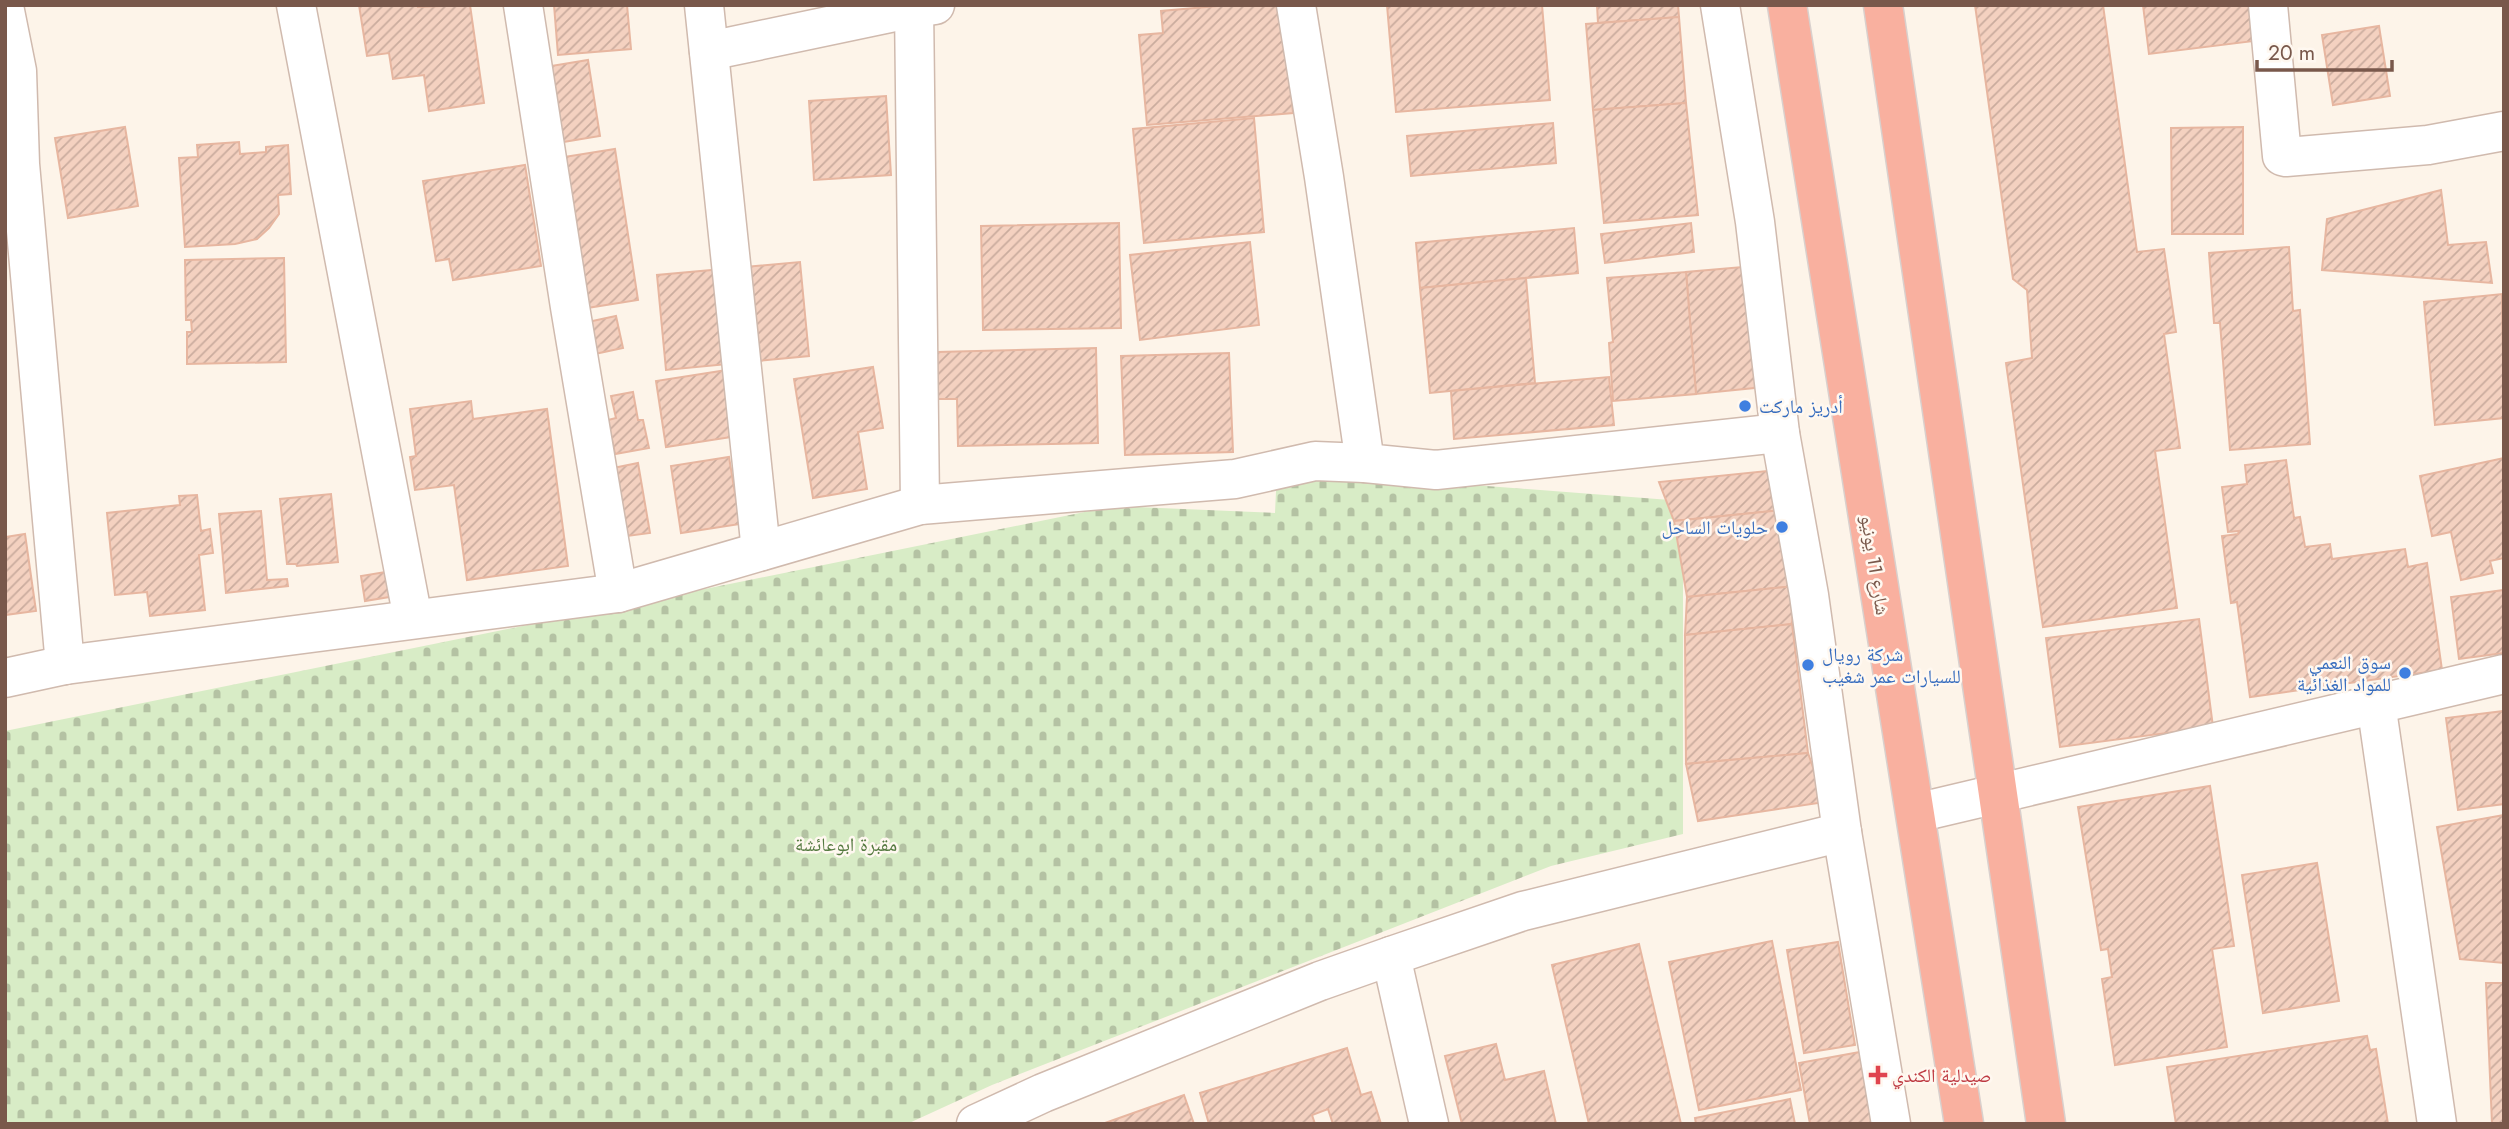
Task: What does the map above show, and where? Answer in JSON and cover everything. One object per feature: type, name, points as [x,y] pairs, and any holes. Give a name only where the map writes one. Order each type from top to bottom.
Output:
[{"type":"highway","name":"شارع 11 يونيو","points":[[1787,5],[1964,1124]]},
{"type":"highway","points":[[1883,5],[2046,1124]]},
{"type":"street","points":[[296,5],[413,619]]},
{"type":"street","points":[[523,5],[565,280],[618,593]]},
{"type":"street","points":[[704,5],[761,551]]},
{"type":"street","points":[[1296,5],[1365,463]]},
{"type":"street","points":[[1720,5],[1755,222],[1780,433],[1809,595],[1842,832],[1891,1124]]},
{"type":"street","points":[[2268,5],[2282,156],[2428,145],[2504,131]]},
{"type":"street","points":[[709,51],[921,6],[920,505]]},
{"type":"street","points":[[5,11],[17,71],[20,164],[65,665]]},
{"type":"street","points":[[5,678],[65,665],[618,593],[920,505],[1235,479],[1315,461],[1436,470],[1780,433]]},
{"type":"street","points":[[1916,813],[2504,674]]},
{"type":"street","points":[[2376,703],[2437,1124]]},
{"type":"street","points":[[976,1124],[1047,1109],[1320,981],[1523,911],[1842,832]]},
{"type":"street","points":[[1391,956],[1429,1124]]},
{"type":"green space","name":"مقبرة ابوعائشة","points":[[1277,470],[1683,501],[1683,834],[1551,866],[992,1085],[907,1124],[5,1124],[5,731],[1114,506],[1275,513]]},
{"type":"building","points":[[359,5],[470,5],[484,103],[429,111],[424,75],[393,79],[389,53],[367,56]]},
{"type":"building","points":[[554,5],[627,5],[631,49],[558,55]]},
{"type":"building","points":[[1229,5],[1284,5],[1293,113],[1147,125],[1139,35],[1163,33],[1161,11]]},
{"type":"building","points":[[1387,5],[1542,5],[1550,100],[1396,112]]},
{"type":"building","points":[[1597,5],[1678,5],[1679,17],[1598,23]]},
{"type":"building","points":[[1975,5],[2103,5],[2137,252],[2164,249],[2176,332],[2164,334],[2180,448],[2155,451],[2177,608],[2043,627],[2006,363],[2032,358],[2027,290],[2013,279]]},
{"type":"building","points":[[2143,5],[2250,5],[2254,41],[2149,54]]},
{"type":"building","points":[[1679,17],[1686,103],[1593,110],[1586,24]]},
{"type":"building","points":[[2379,26],[2390,96],[2333,105],[2322,35]]},
{"type":"building","points":[[588,60],[600,136],[557,143],[545,67]]},
{"type":"building","points":[[886,96],[891,175],[814,180],[809,101]]},
{"type":"building","points":[[1686,103],[1698,215],[1604,223],[1593,110]]},
{"type":"building","points":[[1254,118],[1264,232],[1144,243],[1133,129]]},
{"type":"building","points":[[1553,123],[1556,163],[1411,176],[1407,136]]},
{"type":"building","points":[[125,127],[138,206],[68,218],[55,138]]},
{"type":"building","points":[[2243,127],[2243,234],[2172,234],[2171,128]]},
{"type":"building","points":[[239,142],[240,154],[266,152],[266,147],[288,145],[291,194],[278,195],[279,214],[257,239],[235,244],[185,247],[179,158],[198,157],[197,145]]},
{"type":"building","points":[[615,149],[638,300],[587,308],[564,157]]},
{"type":"building","points":[[525,165],[541,266],[453,280],[449,259],[436,261],[423,181]]},
{"type":"building","points":[[2441,190],[2448,245],[2486,242],[2492,283],[2322,270],[2327,219]]},
{"type":"building","points":[[1119,223],[1121,328],[983,330],[981,226]]},
{"type":"building","points":[[1691,223],[1694,252],[1605,263],[1601,234]]},
{"type":"building","points":[[1574,228],[1578,273],[1420,288],[1416,243]]},
{"type":"building","points":[[1250,242],[1259,325],[1140,340],[1130,255]]},
{"type":"building","points":[[2289,247],[2293,311],[2300,310],[2310,444],[2230,450],[2220,323],[2214,323],[2209,253]]},
{"type":"building","points":[[284,258],[286,362],[187,364],[187,332],[192,332],[191,320],[186,320],[185,260]]},
{"type":"building","points":[[800,262],[809,356],[666,370],[657,275]]},
{"type":"building","points":[[1754,266],[1764,387],[1696,394],[1686,272]]},
{"type":"building","points":[[1686,272],[1696,394],[1613,401],[1609,343],[1613,342],[1607,278]]},
{"type":"building","points":[[1526,278],[1535,383],[1430,393],[1420,288]]},
{"type":"building","points":[[2502,294],[2504,418],[2435,425],[2424,302]]},
{"type":"building","points":[[616,316],[623,348],[590,355],[583,323]]},
{"type":"building","points":[[1096,348],[1098,443],[958,446],[957,399],[938,399],[937,352]]},
{"type":"building","points":[[1229,353],[1233,452],[1125,455],[1121,356]]},
{"type":"building","points":[[873,367],[883,428],[858,432],[867,489],[813,498],[794,379]]},
{"type":"building","points":[[740,368],[751,434],[666,447],[656,381]]},
{"type":"building","points":[[1609,377],[1614,425],[1454,439],[1451,391]]},
{"type":"building","points":[[633,392],[638,420],[643,420],[649,448],[615,454],[608,420],[616,418],[611,396]]},
{"type":"building","points":[[471,401],[473,419],[547,409],[568,566],[467,580],[454,485],[415,490],[410,457],[416,456],[410,409]]},
{"type":"building","points":[[729,457],[740,524],[681,533],[671,466]]},
{"type":"building","points":[[2504,458],[2504,558],[2490,561],[2493,573],[2461,580],[2451,532],[2432,536],[2420,476]]},
{"type":"building","points":[[2286,460],[2294,518],[2300,517],[2305,547],[2330,544],[2332,559],[2405,549],[2408,567],[2427,563],[2442,670],[2250,697],[2237,602],[2231,603],[2222,536],[2238,534],[2239,531],[2228,532],[2222,487],[2247,484],[2245,465]]},
{"type":"building","points":[[638,463],[650,533],[620,537],[608,469]]},
{"type":"building","points":[[1767,471],[1782,510],[1674,521],[1659,482]]},
{"type":"building","points":[[331,494],[338,562],[297,566],[287,564],[280,499]]},
{"type":"building","points":[[197,495],[201,531],[210,529],[213,553],[199,555],[205,610],[150,616],[147,592],[115,595],[107,513],[180,505],[179,496]]},
{"type":"building","points":[[1782,510],[1795,586],[1687,597],[1674,521]]},
{"type":"building","points":[[261,511],[267,580],[287,579],[288,586],[226,593],[219,514]]},
{"type":"building","points":[[25,534],[36,611],[5,615],[5,537]]},
{"type":"building","points":[[422,566],[426,591],[365,601],[361,576]]},
{"type":"building","points":[[1795,586],[1792,624],[1685,635],[1687,597]]},
{"type":"building","points":[[2504,590],[2504,653],[2459,659],[2451,597]]},
{"type":"building","points":[[2199,619],[2213,727],[2060,747],[2046,638]]},
{"type":"building","points":[[1792,624],[1808,753],[1686,764],[1685,635]]},
{"type":"building","points":[[2504,711],[2504,804],[2458,810],[2446,718]]},
{"type":"building","points":[[1808,753],[1825,802],[1698,821],[1686,764]]},
{"type":"building","points":[[2210,786],[2234,946],[2212,949],[2227,1047],[2115,1065],[2102,979],[2112,977],[2108,949],[2101,950],[2078,807]]},
{"type":"building","points":[[2504,815],[2504,963],[2460,959],[2437,827]]},
{"type":"building","points":[[2317,863],[2339,1001],[2263,1013],[2242,875]]},
{"type":"building","points":[[1772,941],[1801,1090],[1699,1110],[1669,962]]},
{"type":"building","points":[[1838,942],[1855,1045],[1804,1053],[1787,950]]},
{"type":"building","points":[[1639,944],[1681,1124],[1589,1124],[1552,965]]},
{"type":"building","points":[[2486,983],[2504,983],[2504,1124],[2492,1124]]},
{"type":"building","points":[[2367,1036],[2370,1050],[2376,1049],[2388,1124],[2176,1124],[2167,1067]]},
{"type":"building","points":[[1496,1044],[1505,1080],[1544,1071],[1556,1124],[1462,1124],[1445,1056]]},
{"type":"building","points":[[1347,1048],[1361,1095],[1371,1092],[1381,1124],[1333,1124],[1328,1109],[1312,1115],[1315,1124],[1209,1124],[1200,1093]]},
{"type":"building","points":[[1871,1050],[1885,1124],[1810,1124],[1799,1063]]},
{"type":"building","points":[[1184,1095],[1194,1124],[1105,1123]]},
{"type":"building","points":[[1790,1099],[1795,1124],[1696,1124],[1695,1118]]},
{"type":"place","name":"أدريز ماركت","points":[[1745,406]]},
{"type":"place","name":"حلويات الساحل","points":[[1782,527]]},
{"type":"place","name":"شركة رويال للسيارات عمر شغيب","points":[[1808,665]]},
{"type":"place","name":"سوق النعمي للمواد الغذائية","points":[[2405,673]]},
{"type":"place","name":"صيدلية الكندي","points":[[1878,1075]]}]
